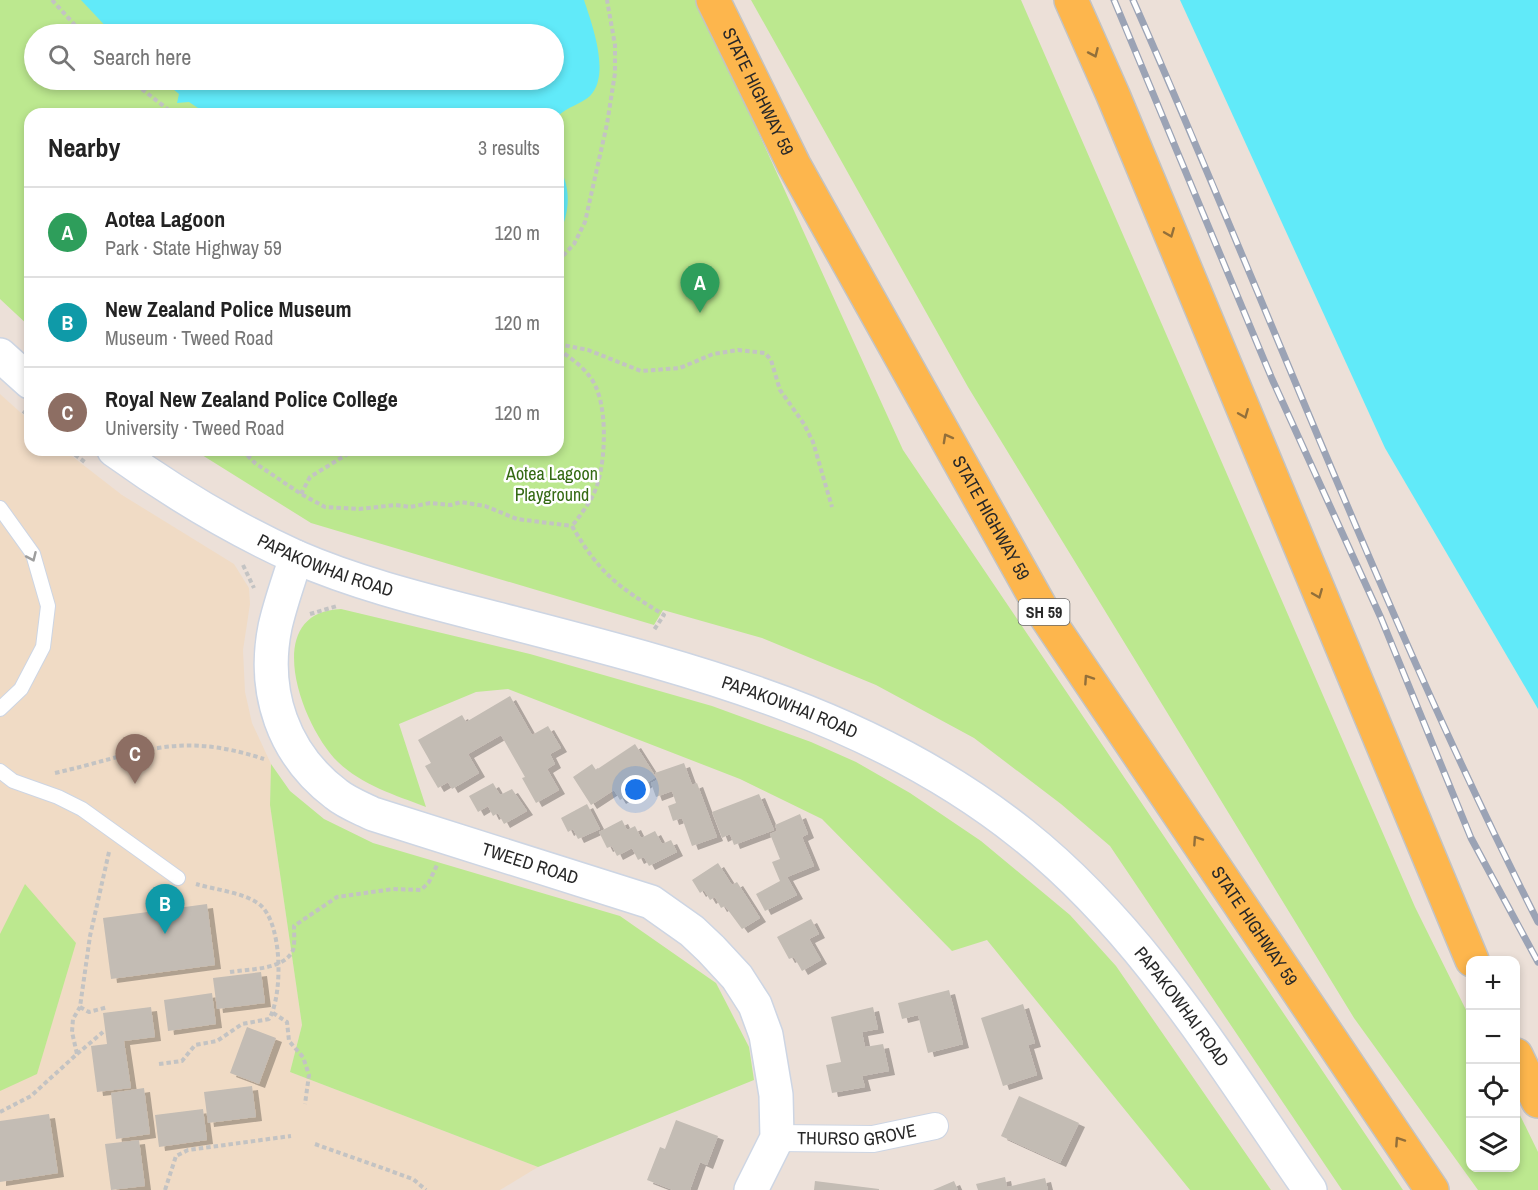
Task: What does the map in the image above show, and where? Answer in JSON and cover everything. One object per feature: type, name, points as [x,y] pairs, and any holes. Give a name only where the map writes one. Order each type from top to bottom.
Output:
[{"type":"main road","name":"STATE HIGHWAY 59","points":[[712,0],[794,165],[1045,615],[1432,1190]]},
{"type":"main road","points":[[1071,0],[1113,95],[1470,956]]},
{"type":"main road","points":[[1520,1064],[1538,1101]]},
{"type":"street","points":[[0,355],[24,377]]},
{"type":"street","name":"PAPAKOWHAI ROAD","points":[[123,456],[195,505],[296,557],[345,575],[428,600],[618,650],[754,691],[810,711],[865,736],[906,757],[960,790],[1023,834],[1101,907],[1131,940],[1244,1089],[1310,1190]]},
{"type":"street","name":"TWEED ROAD","points":[[296,557],[275,629],[270,680],[285,736],[308,768],[338,796],[373,814],[651,902],[692,931],[737,978],[755,1005],[765,1035],[774,1085],[777,1138],[751,1190]]},
{"type":"street","name":"THURSO GROVE","points":[[777,1138],[873,1139],[935,1126]]},
{"type":"lane","points":[[0,508],[33,554],[48,606],[43,647],[21,689],[0,709]]},
{"type":"lane","points":[[0,771],[13,781],[58,797],[82,809],[178,878]]},
{"type":"path","points":[[52,0],[74,24]]},
{"type":"path","points":[[564,255],[574,244],[585,222],[607,124],[615,73],[612,20],[607,0]]},
{"type":"path","points":[[143,90],[166,108]]},
{"type":"path","points":[[564,345],[588,350],[640,371],[680,368],[713,354],[738,350],[765,352],[771,360],[780,390],[804,424],[813,442],[832,507]]},
{"type":"path","points":[[564,355],[591,378],[601,404],[604,442],[598,483],[586,508],[572,526]]},
{"type":"path","points":[[248,456],[301,495],[325,507],[359,509],[396,505],[410,507],[430,503],[451,505],[462,502],[485,506],[517,519],[572,526]]},
{"type":"path","points":[[301,495],[310,477],[344,456]]},
{"type":"path","points":[[572,526],[591,559],[621,589],[664,615],[651,635]]},
{"type":"path","points":[[53,773],[150,747],[178,744],[223,748],[272,762]]},
{"type":"path","points":[[77,1054],[72,1032],[73,1019],[80,1007],[90,936],[113,833]]},
{"type":"path","points":[[230,972],[277,964],[285,959],[293,950],[294,926],[337,897],[393,889],[421,890],[429,882],[439,860]]},
{"type":"path","points":[[159,1064],[182,1061],[195,1045],[217,1041],[242,1024],[269,1019],[273,1013],[278,941],[271,921],[260,905],[238,895],[178,878]]},
{"type":"path","points":[[80,1007],[89,1012],[108,1007]]},
{"type":"path","points":[[273,1013],[287,1022],[289,1041],[303,1057],[309,1075],[305,1104]]},
{"type":"path","points":[[0,1112],[31,1096],[103,1032]]},
{"type":"path","points":[[165,1190],[176,1156],[188,1150],[291,1136]]},
{"type":"path","points":[[315,1144],[413,1179],[426,1190]]},
{"type":"shaded area","points":[[0,394],[24,416],[24,456],[72,456],[122,495],[234,564],[249,588],[250,604],[243,650],[245,692],[252,723],[271,764],[270,805],[302,1025],[290,1072],[538,1167],[500,1190],[0,1190]]},
{"type":"green space","name":"Aotea Lagoon Playground","points":[[0,0],[698,0],[903,450],[1403,1190],[1342,1190],[1110,846],[1061,804],[974,738],[876,685],[762,638],[663,610],[654,625],[311,523],[204,456],[564,456],[564,108],[24,108],[24,321],[0,299]]},
{"type":"green space","points":[[751,0],[1021,0],[1415,907],[1466,1010],[1466,1172],[1520,1172],[1520,1115],[1538,1152],[1538,1190],[1478,1190],[1354,1018],[968,387]]},
{"type":"green space","points":[[341,609],[530,654],[712,706],[811,742],[856,762],[910,793],[981,841],[1070,915],[1116,966],[1271,1190],[1190,1190],[987,940],[952,951],[822,819],[740,779],[508,689],[476,692],[399,724],[426,807],[379,789],[358,777],[338,762],[324,746],[312,724],[295,674],[295,650],[301,629],[316,615]]},
{"type":"green space","points":[[271,764],[290,791],[324,819],[373,843],[620,916],[716,983],[749,1047],[754,1080],[538,1167],[290,1072],[302,1025],[270,805]]},
{"type":"green space","points":[[25,884],[76,943],[37,1074],[0,1091],[0,934]]},
{"type":"water","points":[[81,0],[584,0],[598,49],[599,76],[590,96],[564,112],[564,108],[198,108],[189,102],[177,103],[179,94],[174,90],[564,90],[564,24],[104,24]]},
{"type":"water","points":[[1180,0],[1538,0],[1538,709],[1385,448]]},
{"type":"water","points":[[564,177],[568,201],[564,222]]},
{"type":"building","points":[[510,696],[532,735],[548,726],[561,748],[550,754],[555,764],[547,769],[559,790],[536,803],[522,778],[525,777],[501,735],[468,754],[479,773],[452,789],[448,782],[438,788],[425,766],[431,763],[418,740],[462,715],[466,722]]},
{"type":"building","points":[[635,744],[656,777],[620,800],[614,790],[591,805],[573,777],[592,764],[596,770]]},
{"type":"building","points":[[684,763],[692,785],[697,783],[717,837],[692,846],[682,818],[673,821],[668,806],[676,803],[672,791],[656,797],[651,783],[657,780],[655,773]]},
{"type":"building","points":[[493,783],[500,795],[512,789],[527,811],[504,824],[498,813],[493,816],[488,806],[478,812],[469,796]]},
{"type":"building","points":[[759,794],[774,830],[734,845],[730,834],[722,838],[712,812]]},
{"type":"building","points":[[587,804],[600,829],[578,839],[573,829],[568,832],[561,818]]},
{"type":"building","points":[[800,814],[808,834],[802,837],[814,866],[787,877],[797,895],[765,911],[756,894],[780,881],[772,862],[780,859],[770,834],[777,831],[775,825]]},
{"type":"building","points":[[622,820],[627,830],[635,826],[641,838],[655,831],[662,844],[671,840],[677,852],[649,866],[644,857],[638,860],[632,848],[617,856],[612,846],[607,848],[599,832]]},
{"type":"building","points":[[718,863],[732,885],[737,882],[760,918],[742,929],[725,906],[721,908],[715,897],[710,900],[704,890],[700,893],[692,880]]},
{"type":"building","points":[[207,904],[215,965],[111,979],[103,918]]},
{"type":"building","points":[[811,919],[819,934],[809,939],[821,960],[802,971],[794,957],[789,959],[777,937]]},
{"type":"building","points":[[261,972],[265,1003],[217,1009],[213,978]]},
{"type":"building","points":[[949,990],[963,1044],[928,1053],[918,1015],[902,1019],[898,1003]]},
{"type":"building","points":[[212,993],[216,1024],[168,1031],[164,1000]]},
{"type":"building","points":[[1023,1004],[1035,1043],[1028,1045],[1037,1075],[1003,1086],[981,1018]]},
{"type":"building","points":[[151,1007],[155,1037],[124,1041],[131,1088],[97,1092],[91,1046],[107,1044],[103,1013]]},
{"type":"building","points":[[873,1007],[878,1029],[862,1032],[865,1047],[883,1044],[889,1071],[862,1076],[865,1087],[832,1093],[826,1065],[841,1062],[831,1017]]},
{"type":"building","points":[[247,1027],[276,1038],[259,1084],[230,1073]]},
{"type":"building","points":[[252,1086],[256,1117],[208,1123],[204,1092]]},
{"type":"building","points":[[144,1088],[150,1134],[116,1139],[111,1093]]},
{"type":"building","points":[[1019,1096],[1079,1123],[1060,1163],[1001,1136]]},
{"type":"building","points":[[203,1109],[207,1140],[159,1147],[155,1115]]},
{"type":"building","points":[[49,1114],[58,1173],[0,1182],[0,1121]]},
{"type":"building","points":[[676,1120],[718,1136],[707,1165],[700,1162],[690,1190],[673,1190],[647,1180],[660,1147],[665,1149]]},
{"type":"building","points":[[139,1140],[145,1186],[111,1190],[105,1144]]},
{"type":"building","points":[[1005,1177],[1007,1187],[1045,1178],[1048,1190],[978,1190],[976,1184]]},
{"type":"building","points":[[815,1181],[879,1189],[879,1190],[814,1190]]},
{"type":"building","points":[[954,1181],[958,1190],[933,1190]]},
{"type":"railway","points":[[1114,0],[1272,379],[1381,618],[1471,838],[1538,962]]},
{"type":"railway","points":[[1133,0],[1379,580],[1430,695],[1538,922]]},
{"type":"place","name":"Aotea Lagoon","points":[[700,313]]},
{"type":"place","name":"Royal New Zealand Police College","points":[[135,784]]},
{"type":"place","name":"New Zealand Police Museum","points":[[165,934]]}]
